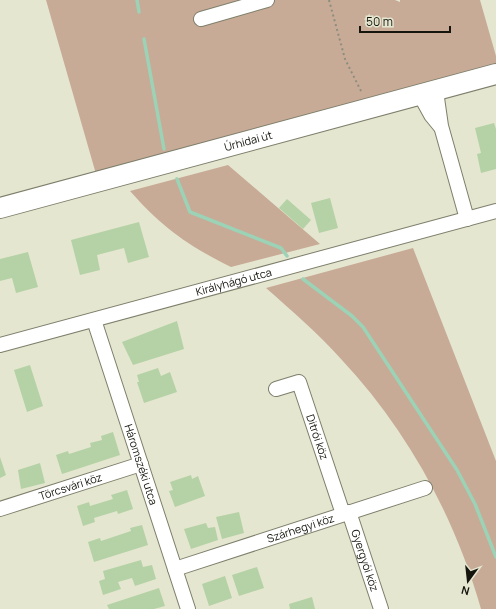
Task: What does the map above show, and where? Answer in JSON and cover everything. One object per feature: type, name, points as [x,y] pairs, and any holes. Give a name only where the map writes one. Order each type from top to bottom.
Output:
[{"type":"main road","name":"Úrhidai út","points":[[0,208],[496,74]]},
{"type":"street","points":[[202,19],[267,0]]},
{"type":"street","points":[[428,93],[431,115],[441,126],[467,219]]},
{"type":"street","name":"Királyhágó utca","points":[[0,346],[496,211]]},
{"type":"street","name":"Háromszéki utca","points":[[94,320],[188,609]]},
{"type":"street","name":"Ditrói köz","points":[[276,389],[299,382],[346,513]]},
{"type":"street","name":"Törcsvári köz","points":[[0,509],[141,464]]},
{"type":"street","name":"Szárhegyi köz","points":[[175,569],[425,488]]},
{"type":"street","name":"Gyergyói köz","points":[[346,513],[381,609]]},
{"type":"path","points":[[329,0],[345,59],[370,109]]},
{"type":"shaded area","points":[[46,0],[395,0],[400,2],[400,0],[480,0],[496,56],[496,65],[96,174]]},
{"type":"shaded area","points":[[228,165],[320,244],[231,267],[201,251],[176,235],[130,191]]},
{"type":"shaded area","points":[[413,248],[496,461],[496,609],[481,609],[470,575],[443,508],[426,476],[387,415],[365,386],[332,349],[305,322],[266,288]]},
{"type":"building","points":[[494,123],[496,129],[496,169],[481,173],[477,154],[481,153],[475,128]]},
{"type":"building","points":[[330,198],[338,228],[319,233],[311,203]]},
{"type":"building","points":[[287,199],[311,220],[303,229],[279,208]]},
{"type":"building","points":[[139,222],[149,257],[128,263],[124,248],[97,255],[100,270],[80,275],[71,240]]},
{"type":"building","points":[[28,252],[38,287],[16,293],[12,278],[0,281],[0,259]]},
{"type":"building","points":[[177,321],[184,349],[133,365],[122,342]]},
{"type":"building","points":[[30,365],[43,406],[27,412],[14,370]]},
{"type":"building","points":[[158,368],[161,376],[170,372],[177,392],[144,403],[137,382],[139,382],[137,375]]},
{"type":"building","points":[[113,432],[120,455],[62,474],[56,455],[68,451],[69,454],[91,447],[90,443],[102,440],[101,436]]},
{"type":"building","points":[[0,457],[6,475],[0,478]]},
{"type":"building","points":[[40,463],[45,483],[21,489],[18,470]]},
{"type":"building","points":[[191,475],[192,479],[198,476],[205,496],[175,507],[169,491],[173,490],[170,482]]},
{"type":"building","points":[[127,490],[133,509],[118,514],[117,511],[94,518],[95,522],[83,526],[77,506],[89,502],[90,506],[113,499],[111,495]]},
{"type":"building","points":[[239,512],[244,533],[222,539],[216,517]]},
{"type":"building","points":[[206,523],[208,528],[215,527],[218,540],[191,549],[184,529]]},
{"type":"building","points":[[142,525],[148,545],[94,562],[88,542],[100,538],[101,541],[131,531],[130,528]]},
{"type":"building","points":[[141,560],[143,567],[152,565],[156,579],[135,586],[132,578],[118,582],[121,589],[103,595],[99,581],[105,579],[103,571]]},
{"type":"building","points":[[257,567],[264,588],[239,596],[232,575]]},
{"type":"building","points":[[225,576],[232,598],[209,606],[202,584]]},
{"type":"building","points":[[159,588],[165,606],[154,609],[109,609],[107,605]]},
{"type":"building","points":[[312,597],[315,609],[290,609],[289,604]]},
{"type":"waterway","points":[[137,0],[139,12]]},
{"type":"waterway","points":[[144,39],[164,149]]},
{"type":"waterway","points":[[177,179],[190,212],[281,248],[287,256]]},
{"type":"waterway","points":[[303,279],[352,316],[363,327],[457,470],[475,504],[496,557]]}]
